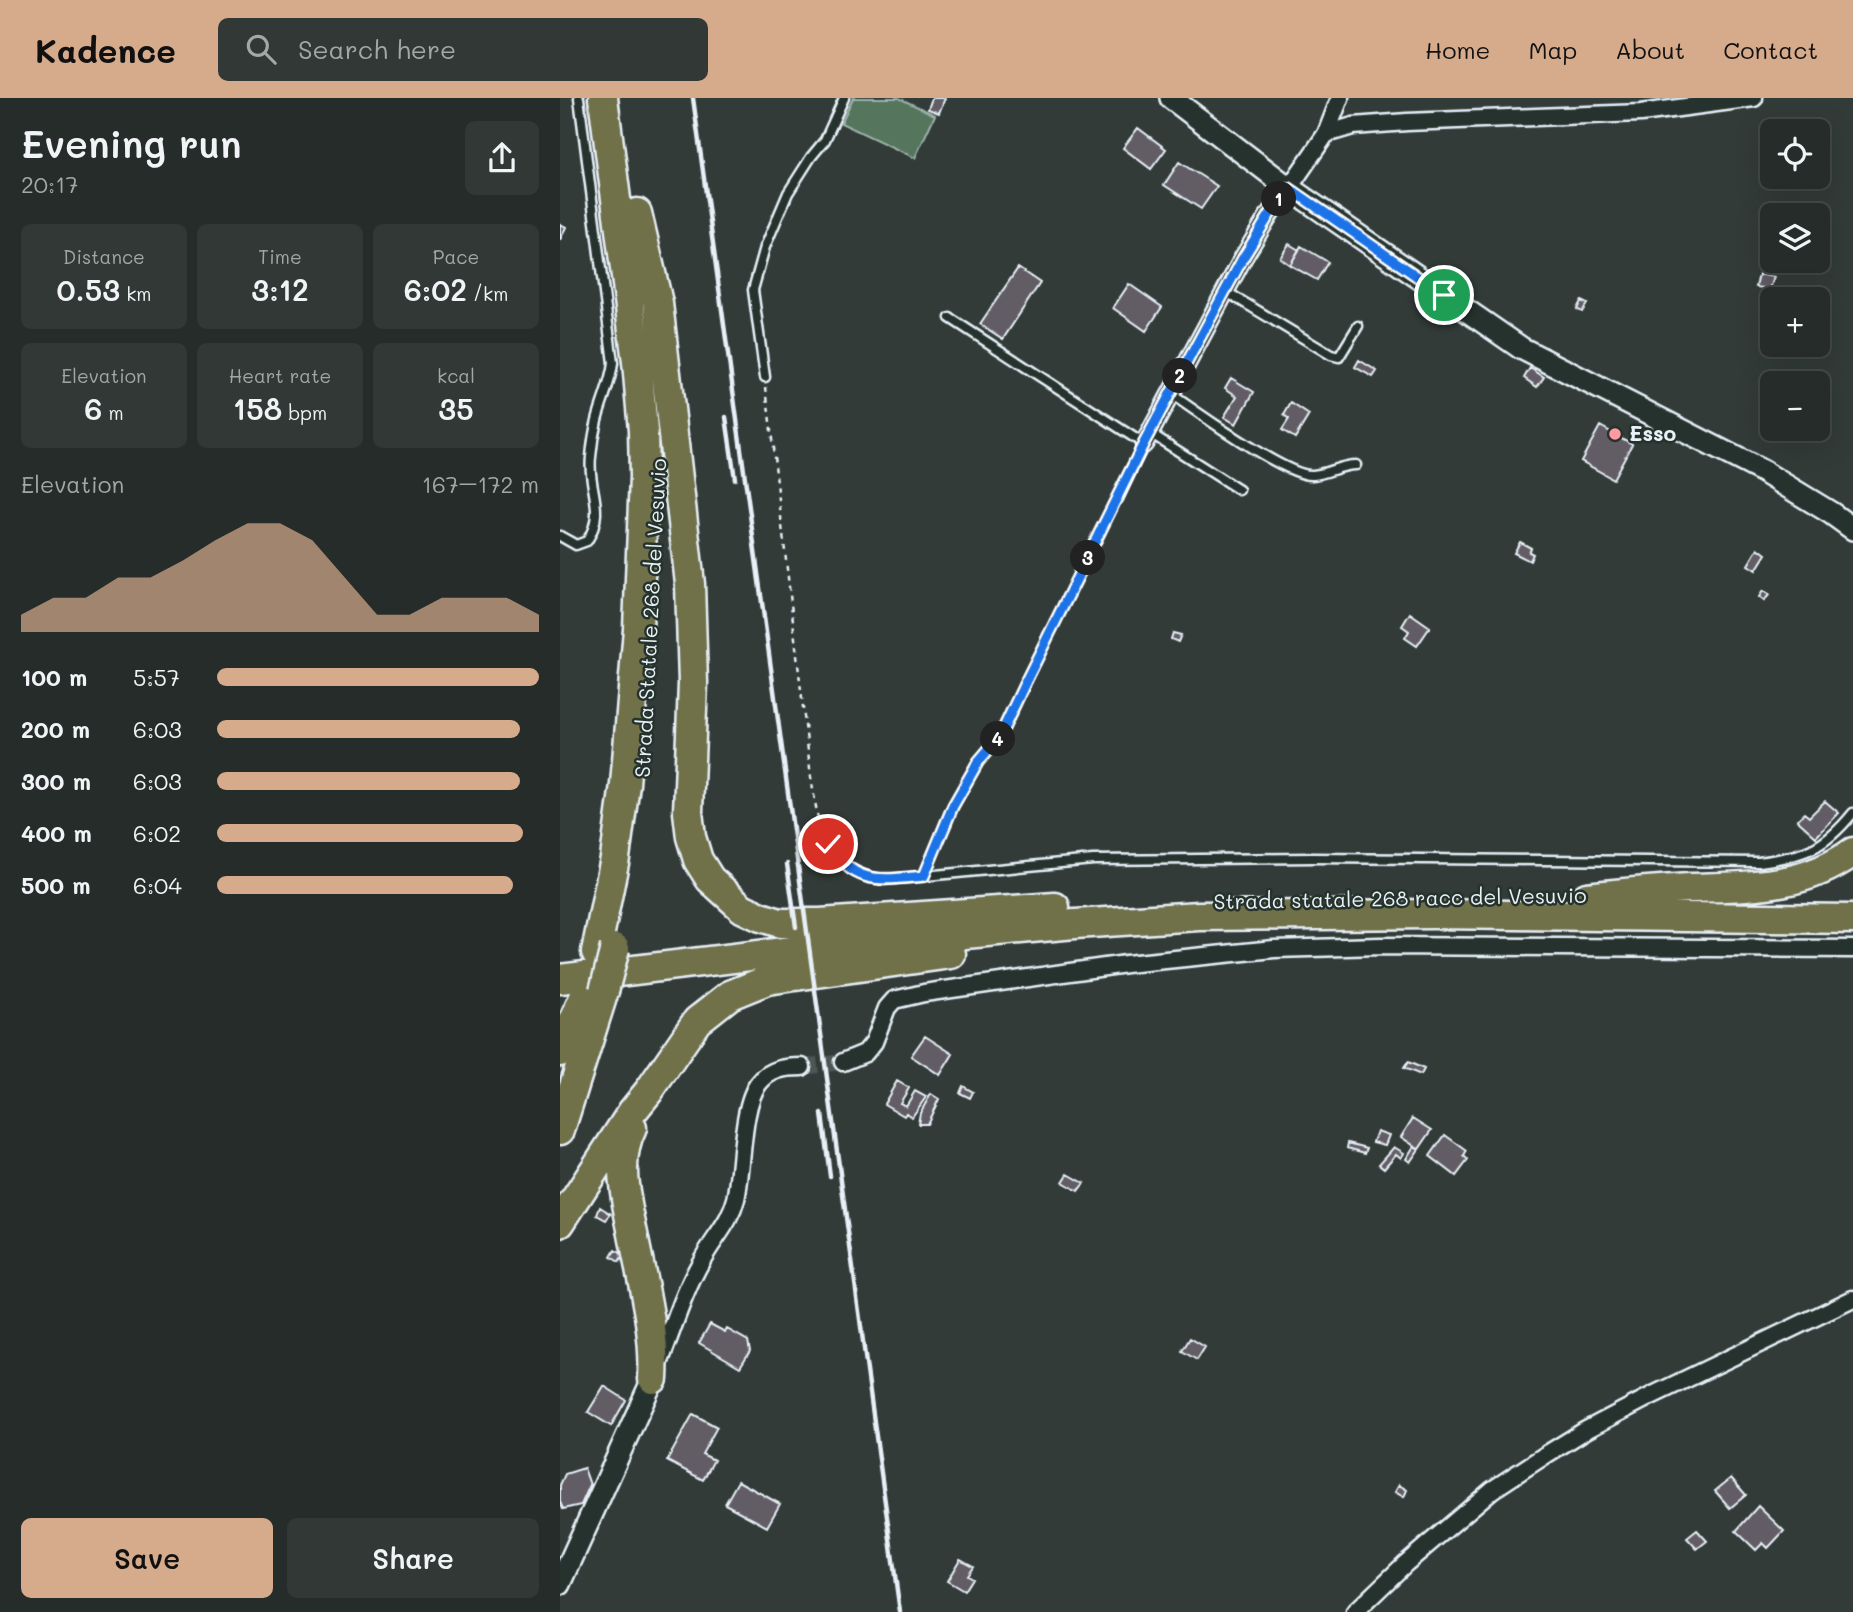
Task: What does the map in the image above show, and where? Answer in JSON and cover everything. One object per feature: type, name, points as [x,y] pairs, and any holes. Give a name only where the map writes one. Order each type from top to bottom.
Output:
[{"type":"highway","name":"Strada Statale 268 del Vesuvio","points":[[603,98],[637,362],[644,477],[639,616],[625,785],[606,950]]},
{"type":"highway","name":"Strada Statale 268 del Vesuvio","points":[[560,1130],[587,1051],[595,992],[632,859],[648,739],[660,539],[660,430],[637,213],[621,98]]},
{"type":"highway","points":[[637,213],[658,303],[690,584],[693,683],[688,812],[691,837],[698,860],[710,879],[742,908],[780,923],[820,923],[1059,907],[1128,906]]},
{"type":"highway","points":[[1587,897],[1645,890],[1757,887],[1793,881],[1826,870],[1853,852]]},
{"type":"highway","name":"Strada statale 268 racc del Vesuvio","points":[[824,947],[894,933],[1128,906],[1266,898],[1362,895],[1853,901]]},
{"type":"highway","name":"Strada statale 268 racc del Vesuvio","points":[[560,979],[824,947],[1158,919],[1253,914],[1853,919]]},
{"type":"highway","points":[[560,1223],[632,1112],[697,1021],[730,995],[767,981],[1120,932],[1298,915]]},
{"type":"highway","name":"Strada Statale 268 del Vesuvio","points":[[560,1078],[595,992]]},
{"type":"highway","points":[[560,1052],[595,992]]},
{"type":"highway","points":[[649,1091],[627,1138],[623,1158],[623,1185],[660,1329],[653,1379]]},
{"type":"street","points":[[1171,98],[1289,188],[1521,348],[1762,471],[1853,529]]},
{"type":"street","points":[[1147,438],[1273,208],[1326,134],[1340,98]]},
{"type":"street","points":[[1326,134],[1353,127],[1407,122],[1641,113],[1754,98]]},
{"type":"street","points":[[843,1062],[865,1053],[874,1042],[887,1008],[894,1000],[924,993],[1126,964],[1274,949],[1380,946],[1853,949]]},
{"type":"street","points":[[660,1329],[731,1215],[737,1195],[750,1100],[757,1085],[770,1072],[802,1067]]},
{"type":"street","points":[[1355,1612],[1405,1564],[1492,1490],[1547,1454],[1662,1390],[1853,1299]]},
{"type":"street","points":[[560,1584],[653,1379]]},
{"type":"lane","points":[[560,536],[576,544],[587,541],[594,531],[597,514],[590,461],[597,420],[612,378],[613,363],[579,98]]},
{"type":"lane","points":[[765,377],[753,290],[762,257],[788,193],[825,140],[844,98]]},
{"type":"lane","points":[[1225,292],[1331,355],[1339,357],[1358,326]]},
{"type":"lane","points":[[950,318],[1147,438],[1239,490]]},
{"type":"lane","points":[[1171,394],[1250,446],[1299,473],[1313,476],[1342,465],[1356,464]]},
{"type":"lane","points":[[1118,499],[1147,438]]},
{"type":"lane","points":[[828,844],[839,861],[858,875],[883,880],[1093,860],[1313,858],[1759,862],[1797,856],[1820,846],[1841,828],[1853,813]]},
{"type":"path","points":[[765,377],[811,776],[818,819],[828,844]]},
{"type":"path","points":[[924,876],[953,806],[978,762],[1000,736],[1118,499]]},
{"type":"green space","points":[[853,98],[899,98],[935,115],[915,158],[841,123]]},
{"type":"building","points":[[932,98],[945,98],[939,113],[928,109]]},
{"type":"building","points":[[1138,128],[1166,149],[1151,169],[1123,148]]},
{"type":"building","points":[[1179,162],[1217,186],[1201,209],[1164,185]]},
{"type":"building","points":[[560,224],[566,227],[560,240]]},
{"type":"building","points":[[1289,244],[1299,250],[1290,265],[1280,258]]},
{"type":"building","points":[[1301,246],[1328,262],[1317,280],[1290,265]]},
{"type":"building","points":[[1018,268],[1040,283],[1003,339],[980,324]]},
{"type":"building","points":[[1759,274],[1774,277],[1771,287],[1756,287]]},
{"type":"building","points":[[1129,284],[1162,307],[1146,331],[1113,308]]},
{"type":"building","points":[[1581,301],[1587,304],[1582,312],[1577,309]]},
{"type":"building","points":[[1359,360],[1377,371],[1373,377],[1355,367]]},
{"type":"building","points":[[1530,368],[1544,377],[1537,387],[1524,378]]},
{"type":"building","points":[[1231,378],[1254,392],[1236,424],[1224,417],[1237,396],[1225,388]]},
{"type":"building","points":[[1291,403],[1309,415],[1295,438],[1282,430],[1289,419],[1284,415]]},
{"type":"building","points":[[1600,426],[1632,444],[1613,479],[1581,461]]},
{"type":"building","points":[[1520,542],[1531,548],[1529,552],[1533,554],[1530,561],[1514,553]]},
{"type":"building","points":[[1758,548],[1766,554],[1756,570],[1748,565]]},
{"type":"building","points":[[1763,591],[1769,595],[1764,601],[1759,597]]},
{"type":"building","points":[[1410,613],[1430,627],[1417,646],[1405,638],[1409,631],[1402,626]]},
{"type":"building","points":[[1173,633],[1181,635],[1178,642],[1171,639]]},
{"type":"building","points":[[1825,801],[1839,813],[1816,837],[1797,820],[1804,813],[1809,817]]},
{"type":"building","points":[[925,1036],[953,1054],[940,1075],[911,1056]]},
{"type":"building","points":[[1408,1062],[1424,1069],[1421,1075],[1404,1068]]},
{"type":"building","points":[[897,1081],[909,1088],[900,1103],[906,1106],[915,1091],[926,1097],[912,1117],[906,1113],[904,1116],[884,1104]]},
{"type":"building","points":[[963,1086],[973,1092],[970,1098],[960,1093]]},
{"type":"building","points":[[931,1094],[939,1099],[927,1124],[918,1124],[920,1113]]},
{"type":"building","points":[[1413,1118],[1432,1130],[1419,1149],[1401,1137]]},
{"type":"building","points":[[1377,1131],[1389,1135],[1385,1145],[1373,1142]]},
{"type":"building","points":[[1445,1135],[1467,1151],[1464,1156],[1468,1160],[1456,1176],[1430,1156]]},
{"type":"building","points":[[1348,1143],[1367,1148],[1365,1153],[1347,1148]]},
{"type":"building","points":[[1414,1146],[1419,1149],[1410,1162],[1406,1159]]},
{"type":"building","points":[[1394,1147],[1404,1153],[1401,1158],[1396,1154],[1384,1168],[1379,1164]]},
{"type":"building","points":[[1068,1174],[1084,1183],[1078,1191],[1063,1182]]},
{"type":"building","points":[[600,1207],[611,1214],[606,1220],[597,1215]]},
{"type":"building","points":[[615,1250],[624,1255],[619,1262],[611,1257]]},
{"type":"building","points":[[710,1324],[725,1332],[727,1329],[748,1341],[750,1351],[740,1367],[699,1343]]},
{"type":"building","points":[[1190,1338],[1205,1347],[1197,1360],[1182,1351]]},
{"type":"building","points":[[604,1386],[626,1400],[611,1426],[588,1412]]},
{"type":"building","points":[[693,1414],[717,1427],[702,1454],[714,1460],[703,1480],[667,1461]]},
{"type":"building","points":[[584,1468],[590,1485],[581,1505],[563,1509],[560,1502],[560,1485],[565,1474]]},
{"type":"building","points":[[1731,1478],[1746,1495],[1730,1508],[1715,1491]]},
{"type":"building","points":[[738,1481],[780,1504],[767,1527],[725,1504]]},
{"type":"building","points":[[1399,1485],[1407,1490],[1404,1497],[1395,1492]]},
{"type":"building","points":[[1758,1506],[1784,1531],[1768,1548],[1763,1543],[1756,1550],[1736,1531]]},
{"type":"building","points":[[1697,1530],[1707,1541],[1697,1549],[1687,1538]]},
{"type":"building","points":[[960,1559],[973,1566],[967,1575],[972,1578],[964,1591],[947,1581]]},
{"type":"tunnel","points":[[802,1067],[843,1062]]},
{"type":"railway","points":[[693,98],[900,1612]]},
{"type":"railway","points":[[726,417],[735,479]]},
{"type":"railway","points":[[787,864],[796,927]]},
{"type":"railway","points":[[822,1114],[830,1176]]},
{"type":"place","name":"Esso","points":[[1615,434]]},
{"type":"route","points":[[828,844],[839,861],[858,875],[883,880],[924,876],[953,806],[978,762],[1000,736],[1144,443],[1243,258],[1289,188],[1444,295]]}]
